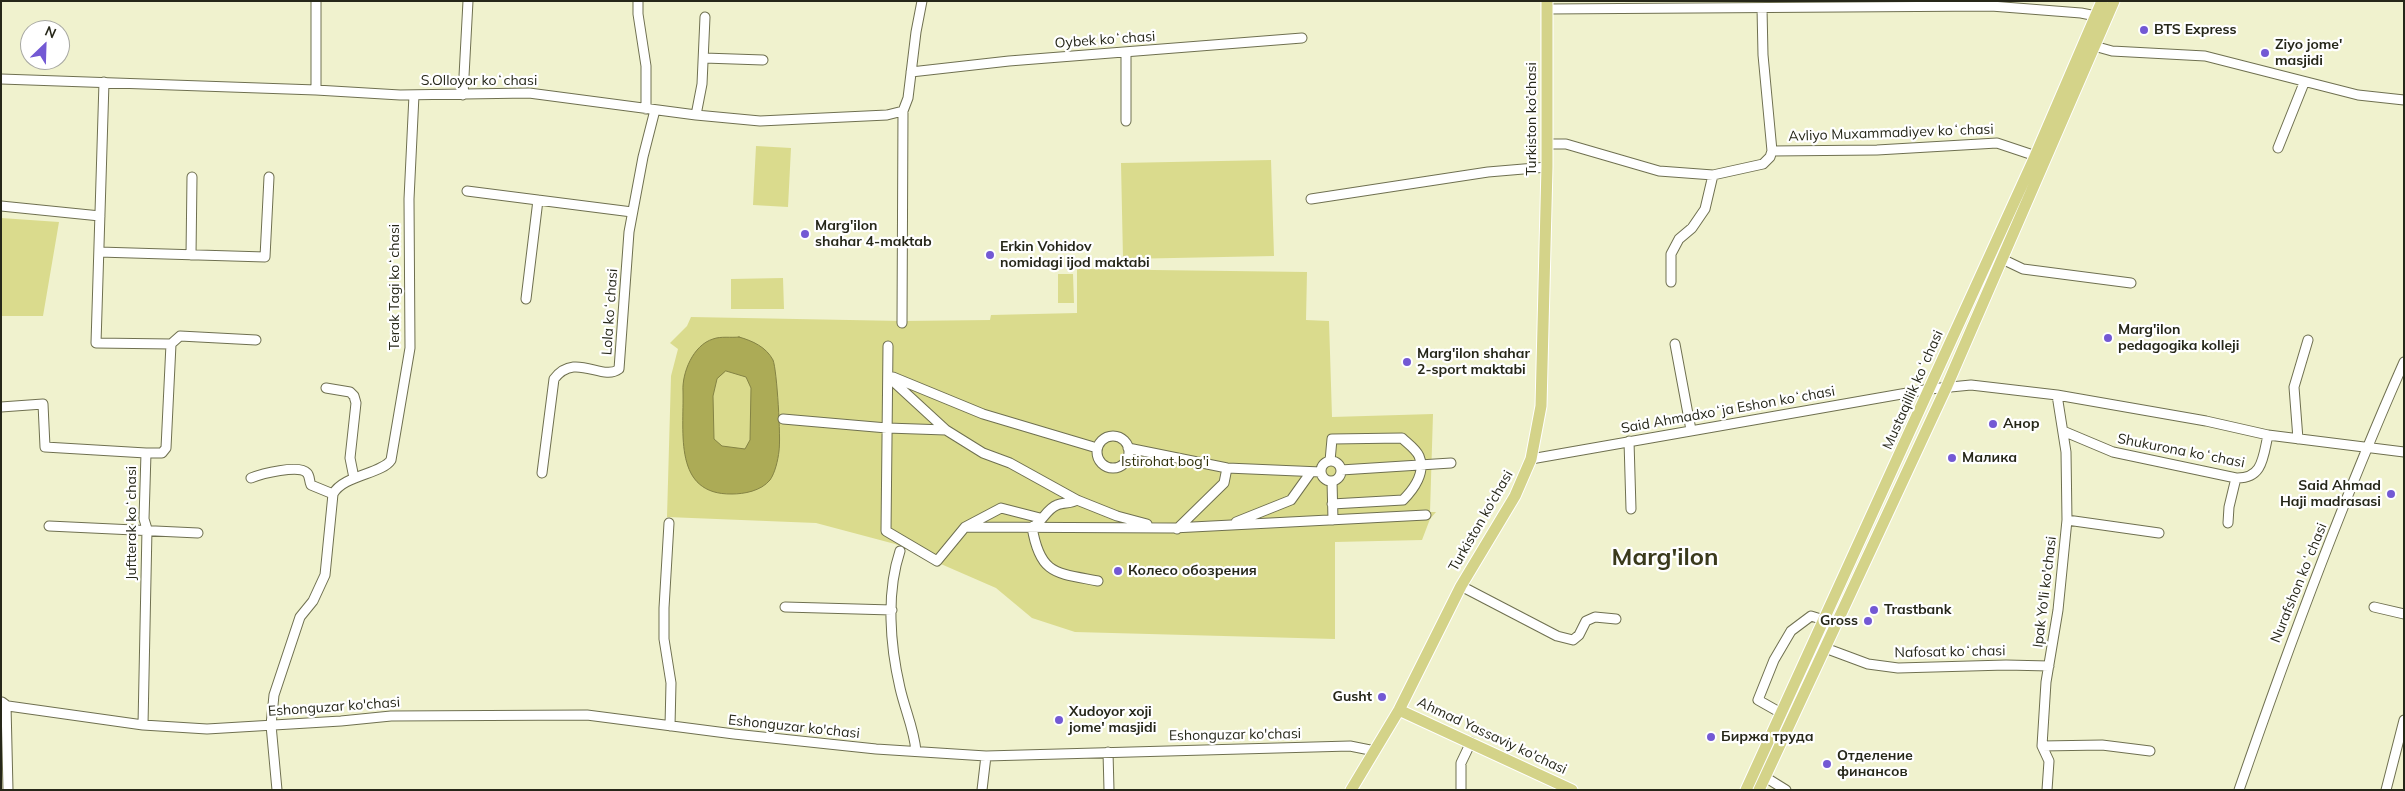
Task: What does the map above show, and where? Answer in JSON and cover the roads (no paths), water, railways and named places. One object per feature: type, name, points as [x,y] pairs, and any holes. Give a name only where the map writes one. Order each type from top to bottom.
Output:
[{"type":"main road","name":"Mustaqillik koʻchasi","points":[[1759,790],[1946,388],[2094,46],[2101,17],[2102,1]]},
{"type":"main road","name":"Mustaqillik koʻchasi","points":[[1746,790],[2036,156],[2101,17],[2114,1]]},
{"type":"main road","name":"Turkiston ko’chasi","points":[[1351,790],[1399,710],[1461,586],[1515,496],[1531,459],[1541,406],[1548,167],[1547,5]]},
{"type":"main road","name":"Ahmad Yassaviy ko'chasi","points":[[1399,710],[1572,790]]},
{"type":"street","points":[[316,1],[316,90]]},
{"type":"street","points":[[463,95],[468,1]]},
{"type":"street","name":"Lola koʻchasi","points":[[542,473],[554,379],[561,371],[570,367],[612,372],[619,369],[632,212],[651,109],[638,14],[638,1]]},
{"type":"street","points":[[902,323],[903,110],[908,98],[922,1]]},
{"type":"street","points":[[1547,5],[1762,8],[1991,4],[2101,17]]},
{"type":"street","points":[[1762,8],[1763,55],[1772,151]]},
{"type":"street","points":[[696,115],[704,58],[705,17]]},
{"type":"street","name":"Oybek koʻchasi","points":[[911,72],[1009,61],[1302,38]]},
{"type":"street","points":[[2094,46],[2112,51],[2205,56],[2304,83],[2358,95],[2404,100]]},
{"type":"street","points":[[1126,52],[1126,120]]},
{"type":"street","points":[[704,58],[763,60]]},
{"type":"street","name":"S.Olloyor koʻchasi","points":[[1,79],[414,95],[529,93],[696,115],[760,121],[793,121],[887,115],[903,110]]},
{"type":"street","points":[[104,82],[96,343],[171,344],[180,336],[256,340]]},
{"type":"street","points":[[2278,148],[2304,83]]},
{"type":"street","name":"Terak Tagi koʻchasi","points":[[333,494],[337,488],[354,478],[386,466],[391,460],[410,348],[409,199],[414,95]]},
{"type":"street","name":"Avliyo Muxammadiyev koʻchasi","points":[[1547,144],[1566,144],[1659,171],[1713,175],[1763,164],[1770,157],[1772,151],[1877,150],[1997,143],[2036,156]]},
{"type":"street","points":[[1311,199],[1429,180],[1548,167]]},
{"type":"street","points":[[1671,282],[1672,254],[1679,239],[1692,228],[1705,209],[1713,175]]},
{"type":"street","points":[[191,255],[192,177]]},
{"type":"street","points":[[99,252],[265,258],[269,177]]},
{"type":"street","points":[[467,191],[632,212]]},
{"type":"street","points":[[526,299],[538,200]]},
{"type":"street","points":[[1,206],[100,216]]},
{"type":"street","points":[[2002,259],[2023,269],[2132,284]]},
{"type":"street","points":[[2298,439],[2294,387],[2308,340]]},
{"type":"street","name":"Juftterak koʻchasi","points":[[143,725],[147,529],[144,520],[146,453],[162,453],[166,448],[171,344]]},
{"type":"street","points":[[1675,344],[1691,430]]},
{"type":"street","points":[[888,346],[891,376],[887,428],[886,531],[937,561],[966,527],[1001,508],[1040,518]]},
{"type":"street","name":"Nurafshon koʻchasi","points":[[2239,790],[2285,656],[2366,448],[2404,362]]},
{"type":"street","points":[[891,376],[896,384],[946,430],[983,454],[1010,462],[1077,500],[1117,516],[1174,530]]},
{"type":"street","points":[[891,376],[983,414],[1097,448]]},
{"type":"street","name":"Said Ahmadxoʻja Eshon koʻchasi","points":[[1531,459],[1930,389],[1971,385],[2057,395],[2206,421],[2268,435],[2404,452]]},
{"type":"street","points":[[326,388],[350,392],[355,399],[350,458],[354,478]]},
{"type":"street","name":"Ipak Yo'li ko'chasi","points":[[2047,790],[2049,761],[2042,746],[2049,666],[2067,520],[2067,475],[2057,395]]},
{"type":"street","points":[[1,407],[43,404],[45,447],[146,453]]},
{"type":"street","points":[[782,418],[887,428],[946,430]]},
{"type":"street","name":"Shukurona koʻchasi","points":[[2063,431],[2113,452],[2247,479],[2253,476],[2262,460],[2268,435]]},
{"type":"street","points":[[1114,436],[1126,442],[1130,449],[1128,448],[1126,462],[1114,469],[1106,467],[1101,462],[1097,448],[1100,442],[1114,436]]},
{"type":"street","points":[[1332,481],[1324,478],[1321,472],[1323,466],[1330,461],[1332,439],[1402,438],[1418,455],[1421,465],[1419,477],[1412,491],[1403,500],[1332,504]]},
{"type":"street","points":[[1628,441],[1631,509]]},
{"type":"street","points":[[1128,448],[1227,468],[1321,472]]},
{"type":"street","points":[[1330,461],[1338,464],[1341,470],[1340,476],[1332,481]]},
{"type":"street","points":[[1341,470],[1452,463]]},
{"type":"street","points":[[1174,530],[1224,483],[1227,468]]},
{"type":"street","points":[[251,478],[283,470],[303,471],[308,474],[311,485],[333,494],[325,575],[320,589],[300,617],[274,695],[271,725],[277,790]]},
{"type":"street","points":[[1226,525],[1291,500],[1312,472]]},
{"type":"street","points":[[2228,523],[2228,507],[2236,478]]},
{"type":"street","points":[[1332,481],[1333,520]]},
{"type":"street","points":[[1032,527],[1037,525],[1040,518],[1056,505],[1077,500]]},
{"type":"street","points":[[966,527],[1174,530],[1226,525],[1426,515]]},
{"type":"street","points":[[2067,520],[2159,533]]},
{"type":"street","points":[[669,523],[664,639],[671,683],[670,726]]},
{"type":"street","points":[[49,526],[147,529],[198,533]]},
{"type":"street","points":[[1032,527],[1039,557],[1054,571],[1098,581]]},
{"type":"street","points":[[900,551],[895,567],[892,610],[898,675],[915,735],[916,751]]},
{"type":"street","points":[[1461,586],[1557,636],[1572,640],[1579,635],[1586,621],[1595,617],[1616,619]]},
{"type":"street","points":[[785,607],[892,610]]},
{"type":"street","points":[[2374,607],[2404,614]]},
{"type":"street","points":[[1781,713],[1758,700],[1774,660],[1791,631],[1811,616],[1824,620]]},
{"type":"street","name":"Nafosat koʻchasi","points":[[1825,648],[1868,664],[1898,668],[2006,665],[2049,666]]},
{"type":"street","points":[[3,704],[8,790]]},
{"type":"street","name":"Eshonguzar ko'chasi","points":[[3,704],[143,725],[207,729],[391,716],[587,715],[857,747],[986,756],[1350,746],[1374,751]]},
{"type":"street","points":[[2386,790],[2404,720]]},
{"type":"street","points":[[1461,790],[1461,763],[1471,742]]},
{"type":"street","points":[[2042,746],[2102,745],[2150,751]]},
{"type":"street","points":[[1108,752],[1109,790]]},
{"type":"street","points":[[982,790],[986,756]]},
{"type":"street","points":[[1765,777],[1786,790]]},
{"type":"place","name":"BTS Express","points":[[2144,30]]},
{"type":"place","name":"Ziyo jome' masjidi","points":[[2265,53]]},
{"type":"place","name":"Marg'ilon shahar 4-maktab","points":[[805,234]]},
{"type":"place","name":"Erkin Vohidov nomidagi ijod maktabi","points":[[990,255]]},
{"type":"place","name":"Marg'ilon pedagogika kolleji","points":[[2108,338]]},
{"type":"place","name":"Marg'ilon shahar 2-sport maktabi","points":[[1407,362]]},
{"type":"place","name":"Анор","points":[[1993,424]]},
{"type":"place","name":"Малика","points":[[1952,458]]},
{"type":"place","name":"Said Ahmad Haji madrasasi","points":[[2391,494]]},
{"type":"place","name":"Колесо обозрения","points":[[1118,571]]},
{"type":"place","name":"Trastbank","points":[[1874,610]]},
{"type":"place","name":"Gross","points":[[1868,621]]},
{"type":"place","name":"Gusht","points":[[1382,697]]},
{"type":"place","name":"Xudoyor xoji jome' masjidi","points":[[1059,720]]},
{"type":"place","name":"Биржа труда","points":[[1711,737]]},
{"type":"place","name":"Отделение финансов","points":[[1827,764]]},
{"type":"district","name":"Marg'ilon","points":[[1665,558]]},
{"type":"park label","name":"Istirohat bog'i","points":[[1165,462]]}]
